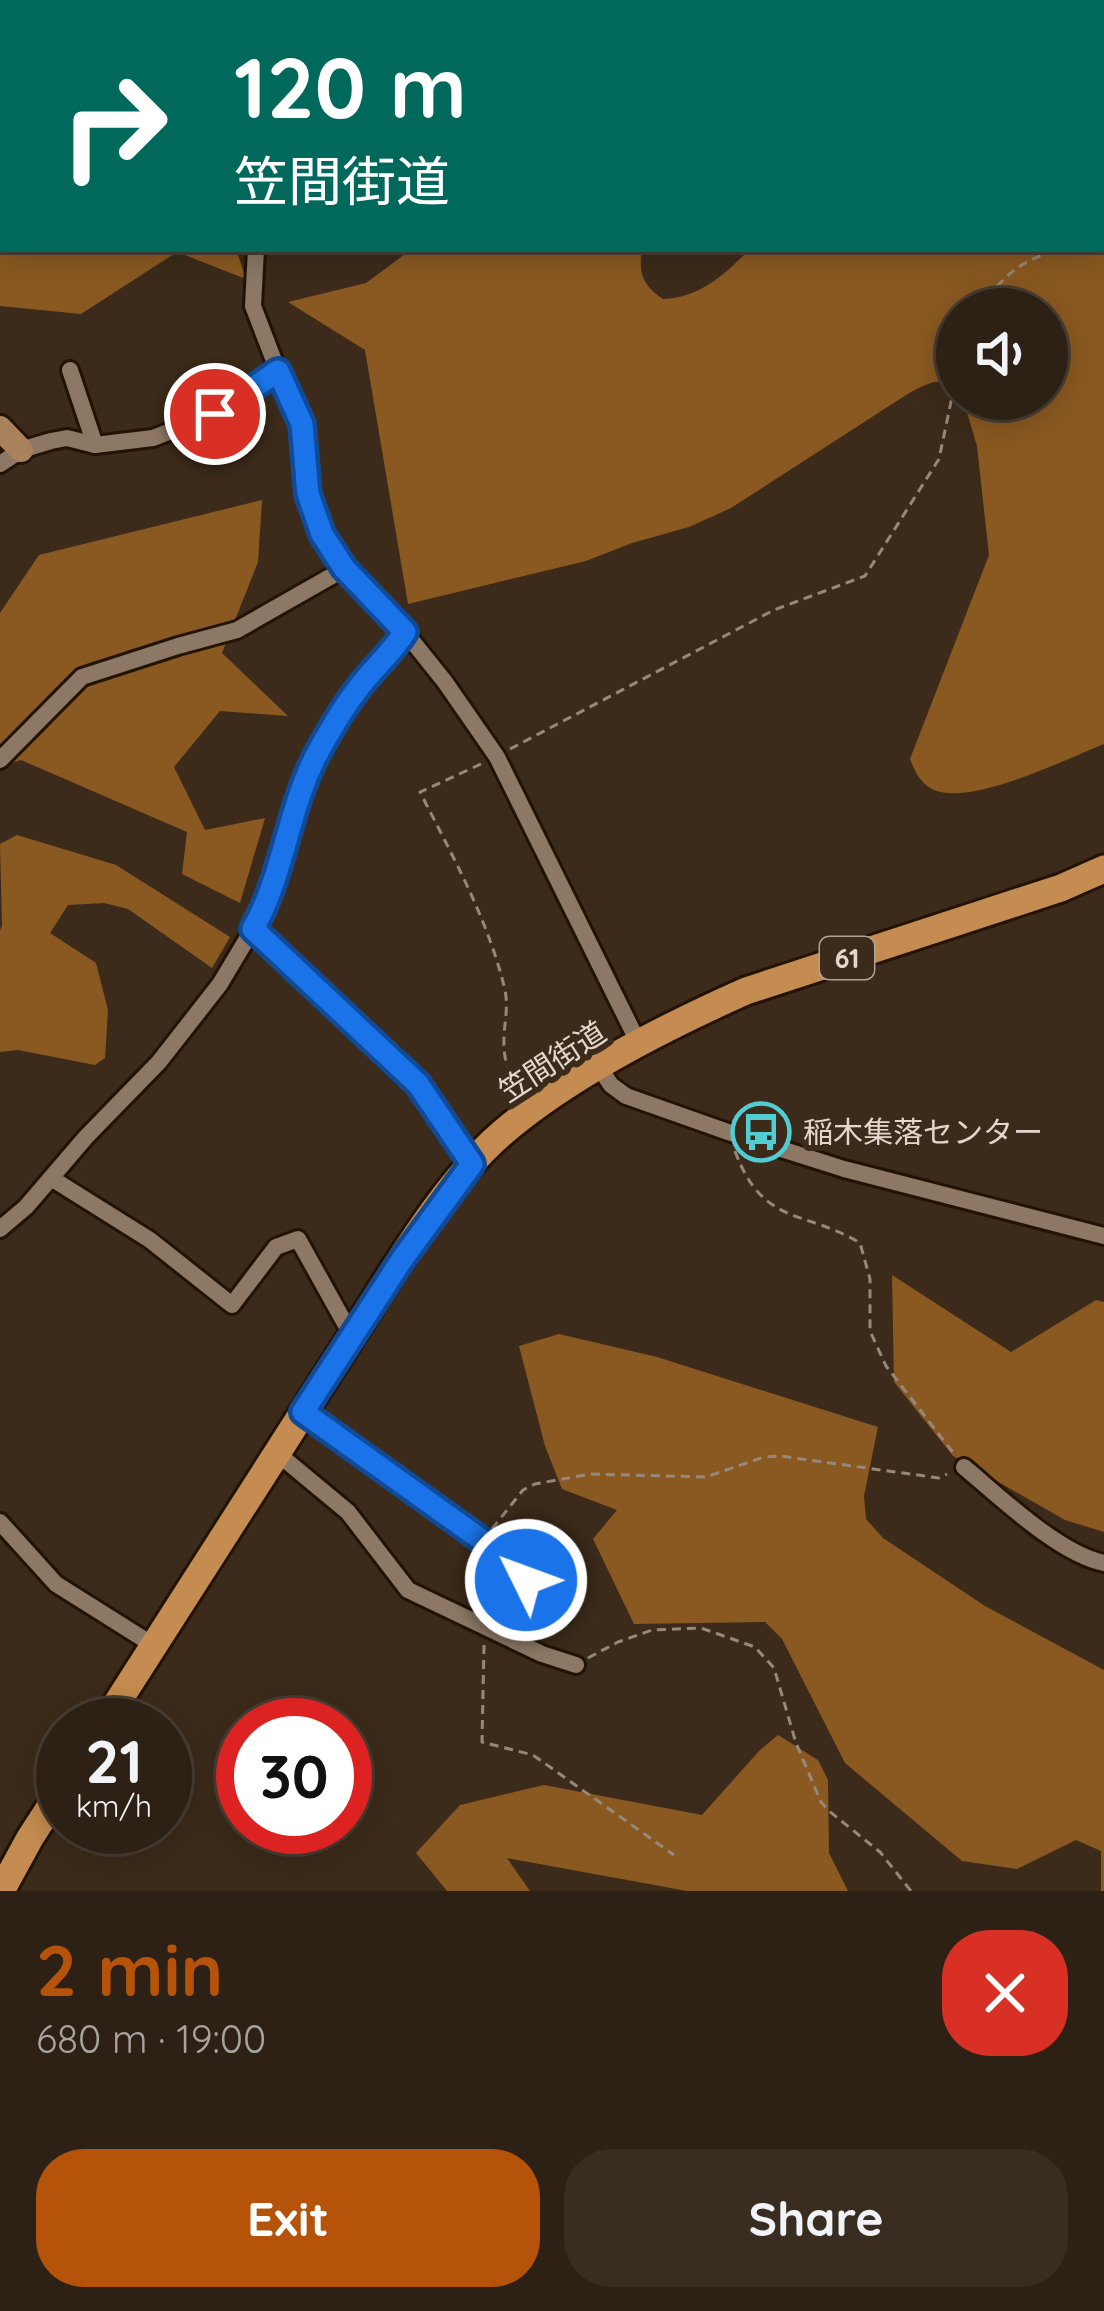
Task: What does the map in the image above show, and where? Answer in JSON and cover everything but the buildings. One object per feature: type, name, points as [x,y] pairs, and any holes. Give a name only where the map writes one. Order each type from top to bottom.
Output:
[{"type":"main road","name":"笠間街道","points":[[120,1698],[403,1258],[472,1164],[521,1118],[639,1044],[746,991],[1061,888],[1104,869]]},
{"type":"main road","points":[[1,1891],[36,1829]]},
{"type":"street","points":[[256,252],[254,306],[302,424],[312,512],[322,534],[344,568],[445,682],[497,757],[639,1044]]},
{"type":"street","points":[[70,370],[95,445]]},
{"type":"street","points":[[0,428],[10,457],[67,439],[95,445],[153,439],[215,414],[278,371]]},
{"type":"street","points":[[0,760],[82,677],[237,630],[344,568]]},
{"type":"street","points":[[0,1229],[26,1207],[159,1062],[220,984],[253,929],[277,874],[296,802],[317,754],[358,688],[405,632]]},
{"type":"street","points":[[253,929],[418,1084],[472,1164]]},
{"type":"street","points":[[599,1067],[626,1096],[728,1132],[844,1169],[1104,1236]]},
{"type":"street","points":[[51,1178],[150,1240],[232,1305],[276,1247],[298,1239],[352,1336]]},
{"type":"street","points":[[303,1412],[483,1541],[526,1580],[532,1590],[535,1629],[526,1635],[505,1636]]},
{"type":"street","points":[[277,1453],[348,1512],[408,1590],[542,1654],[576,1665]]},
{"type":"street","points":[[964,1467],[1045,1532],[1085,1558],[1104,1564]]},
{"type":"street","points":[[0,1522],[56,1584],[154,1646]]},
{"type":"path","points":[[995,288],[1026,259],[1050,252]]},
{"type":"path","points":[[521,1118],[503,1048],[506,994],[490,942],[478,906],[420,792],[497,757],[774,610],[865,576],[939,459],[947,420]]},
{"type":"path","points":[[483,1541],[523,1490],[590,1474],[706,1477],[780,1456],[938,1478],[964,1467],[886,1366],[870,1331],[870,1279],[860,1244],[838,1230],[770,1205],[740,1165],[728,1132]]},
{"type":"path","points":[[484,1627],[482,1742],[533,1755],[674,1855]]},
{"type":"path","points":[[576,1665],[652,1630],[701,1628],[755,1647],[774,1668],[820,1802],[880,1852],[910,1891]]},
{"type":"shaded area","points":[[0,252],[177,252],[81,314],[0,306]]},
{"type":"shaded area","points":[[177,252],[237,252],[246,279]]},
{"type":"shaded area","points":[[408,252],[642,252],[644,278],[663,299],[700,289],[747,252],[1104,252],[1104,744],[1017,779],[969,792],[932,789],[918,776],[910,759],[989,555],[977,446],[969,420],[1068,420],[1068,288],[936,288],[936,382],[906,395],[731,508],[586,561],[408,604],[365,350],[288,302],[366,283]]},
{"type":"shaded area","points":[[262,500],[258,562],[222,653],[288,716],[220,711],[174,767],[205,830],[265,818],[240,903],[182,874],[187,832],[21,760],[0,766],[0,613],[39,555]]},
{"type":"shaded area","points":[[17,835],[116,865],[230,937],[212,968],[128,909],[104,903],[68,905],[50,933],[96,963],[108,1010],[105,1058],[95,1065],[18,1050],[0,1052],[0,844]]},
{"type":"shaded area","points":[[892,1275],[1011,1352],[1096,1300],[1104,1302],[1104,1532],[1065,1520],[953,1456],[894,1382]]},
{"type":"shaded area","points":[[559,1334],[657,1357],[878,1427],[864,1496],[866,1519],[883,1538],[985,1606],[1104,1670],[1104,1891],[1101,1851],[1076,1840],[1017,1869],[962,1861],[845,1763],[782,1639],[765,1622],[634,1624],[593,1539],[617,1510],[562,1489],[545,1446],[519,1346]]},
{"type":"shaded area","points":[[778,1735],[818,1760],[828,1780],[829,1853],[848,1891],[687,1891],[507,1858],[530,1891],[447,1891],[416,1853],[460,1805],[544,1785],[702,1815]]},
{"type":"place","name":"稲木集落センター","points":[[761,1132]]},
{"type":"route","points":[[215,414],[278,371],[302,424],[308,494],[322,534],[344,568],[405,632],[358,688],[317,754],[296,802],[277,874],[253,929],[418,1084],[472,1164],[403,1258],[303,1412],[483,1541],[526,1580]]}]
